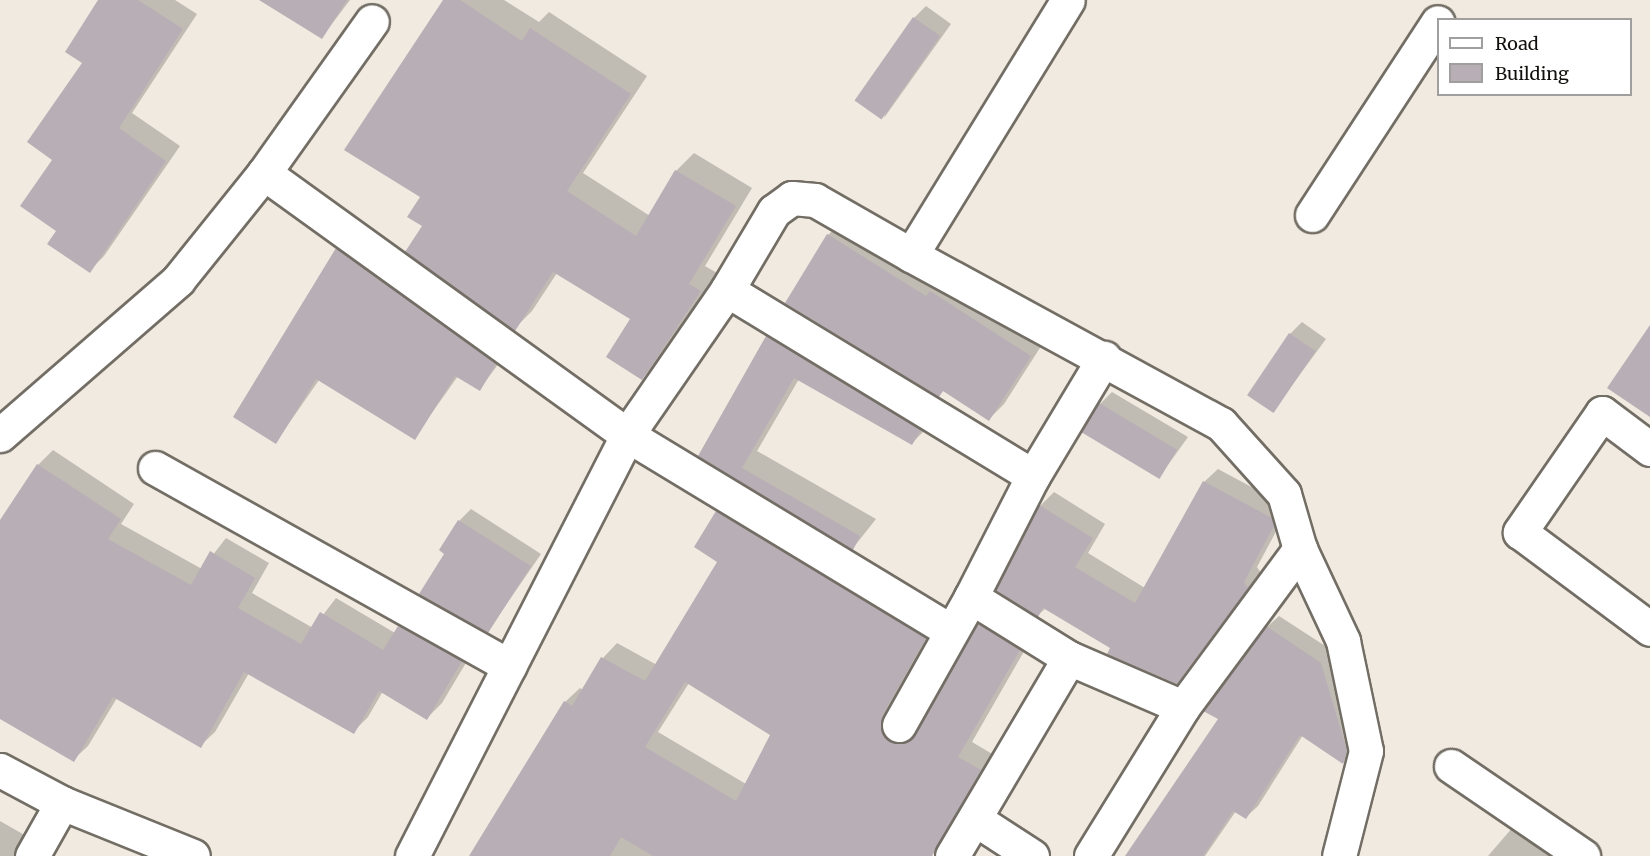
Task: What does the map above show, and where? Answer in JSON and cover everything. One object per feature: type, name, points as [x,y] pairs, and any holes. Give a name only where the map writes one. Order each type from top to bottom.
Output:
[{"type":"street","points":[[911,255],[1068,0]]},
{"type":"street","points":[[1441,18],[1453,0]]},
{"type":"street","points":[[0,435],[178,280],[264,173],[372,21]]},
{"type":"street","points":[[1312,215],[1437,24]]},
{"type":"street","points":[[264,173],[627,435],[951,632]]},
{"type":"street","points":[[412,856],[627,435],[727,290],[774,211],[792,198],[815,200],[1221,424],[1284,494],[1300,549],[1342,641],[1366,751],[1339,856]]},
{"type":"street","points":[[727,290],[1033,476]]},
{"type":"street","points":[[899,725],[971,597],[1033,476],[1104,358]]},
{"type":"street","points":[[1650,449],[1602,413],[1520,532],[1650,630]]},
{"type":"street","points":[[155,468],[509,666]]},
{"type":"street","points":[[1091,856],[1183,707],[1300,549]]},
{"type":"street","points":[[971,597],[1069,658],[1183,707]]},
{"type":"street","points":[[952,856],[1069,658]]},
{"type":"street","points":[[1451,766],[1583,856]]},
{"type":"street","points":[[0,770],[62,803],[193,856]]},
{"type":"street","points":[[32,856],[62,803]]},
{"type":"street","points":[[975,819],[1032,856]]},
{"type":"building","points":[[98,0],[138,0],[183,29],[119,128],[166,161],[90,273],[47,244],[56,231],[20,206],[52,160],[27,142],[82,63],[65,52]]},
{"type":"building","points":[[259,0],[347,0],[322,39]]},
{"type":"building","points":[[443,0],[460,0],[522,41],[530,28],[631,94],[567,191],[636,236],[675,170],[736,206],[689,284],[701,291],[642,380],[606,357],[630,319],[553,272],[515,331],[405,252],[422,226],[407,217],[420,197],[344,150]]},
{"type":"building","points":[[913,17],[940,36],[882,119],[854,101]]},
{"type":"building","points":[[827,234],[926,296],[930,291],[1031,356],[989,421],[943,391],[939,397],[785,303]]},
{"type":"building","points":[[336,248],[496,364],[480,391],[455,376],[415,440],[316,379],[276,444],[233,417]]},
{"type":"building","points":[[1650,325],[1650,417],[1607,388]]},
{"type":"building","points":[[1289,333],[1316,351],[1274,413],[1247,395]]},
{"type":"building","points":[[766,336],[921,430],[912,445],[794,378],[742,468],[860,536],[853,550],[698,456]]},
{"type":"building","points":[[1099,403],[1177,450],[1159,479],[1081,432]]},
{"type":"building","points":[[37,464],[121,519],[108,539],[191,585],[210,551],[255,578],[238,608],[301,644],[320,612],[383,650],[398,626],[462,661],[427,720],[379,691],[354,734],[244,672],[201,748],[113,697],[74,762],[0,719],[0,520]]},
{"type":"building","points":[[1203,481],[1272,518],[1274,526],[1244,582],[1248,588],[1177,684],[1107,654],[1110,648],[1043,608],[1038,617],[996,590],[1039,505],[1093,538],[1075,567],[1135,603]]},
{"type":"building","points":[[716,511],[926,638],[882,716],[883,734],[890,742],[908,741],[915,734],[978,624],[1020,650],[958,757],[981,770],[932,856],[653,856],[621,837],[610,856],[469,856],[564,701],[572,706],[601,657],[645,681],[717,562],[694,547]],"holes":[[[685,682],[770,735],[736,801],[645,747]]]},
{"type":"building","points":[[458,520],[531,566],[488,633],[419,594],[444,554],[439,550]]},
{"type":"building","points":[[1266,626],[1321,663],[1347,751],[1343,764],[1300,735],[1246,819],[1233,811],[1203,856],[1125,856],[1218,719],[1203,711]]}]
